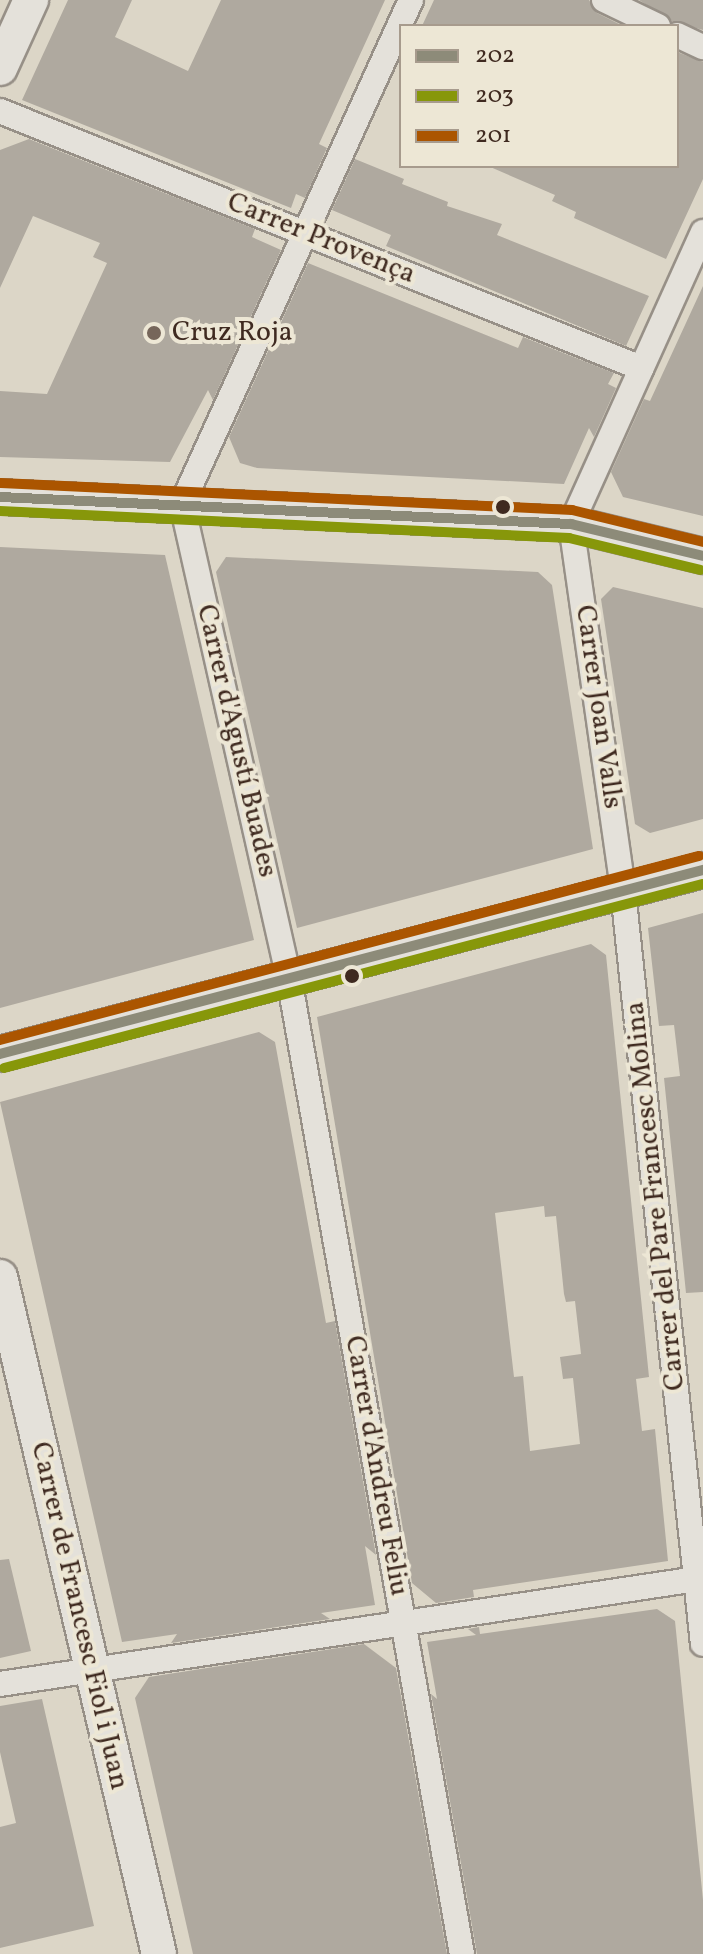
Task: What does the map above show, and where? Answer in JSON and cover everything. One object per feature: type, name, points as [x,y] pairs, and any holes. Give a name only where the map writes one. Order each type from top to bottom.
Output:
[{"type":"main road","points":[[0,68],[31,0]]},
{"type":"main road","points":[[0,497],[571,524],[703,556]]},
{"type":"main road","points":[[0,1054],[703,870]]},
{"type":"main road","name":"Carrer de Francesc Fiol i Juan","points":[[0,1277],[159,1954]]},
{"type":"street","points":[[400,24],[411,0]]},
{"type":"street","points":[[604,0],[654,24]]},
{"type":"street","points":[[182,504],[399,26]]},
{"type":"street","points":[[679,36],[703,47]]},
{"type":"street","name":"Carrer Provença","points":[[0,111],[641,368]]},
{"type":"street","points":[[571,524],[703,232]]},
{"type":"street","name":"Carrer d'Agustí Buades","points":[[182,504],[289,978]]},
{"type":"street","name":"Carrer Joan Valls","points":[[571,524],[623,891]]},
{"type":"street","name":"Carrer del Pare Francesc Molina","points":[[623,891],[700,1578],[703,1644]]},
{"type":"street","name":"Carrer d'Andreu Feliu","points":[[289,978],[462,1954]]},
{"type":"street","points":[[0,1684],[700,1578]]},
{"type":"building","points":[[68,0],[132,0],[115,37],[188,71],[221,0],[385,0],[319,144],[327,148],[305,198],[296,194],[291,208],[22,100]]},
{"type":"building","points":[[434,0],[589,0],[597,13],[619,24],[423,24]]},
{"type":"building","points":[[639,0],[703,0],[703,30],[672,21]]},
{"type":"building","points":[[679,53],[703,62],[703,179],[666,259],[574,218],[576,212],[552,201],[555,195],[493,168],[679,168]]},
{"type":"building","name":"Cruz Roja","points":[[29,139],[255,229],[252,237],[281,250],[213,400],[208,390],[170,462],[0,457],[0,391],[47,394],[107,263],[93,257],[100,243],[33,216],[0,288],[0,150]]},
{"type":"building","points":[[355,159],[404,179],[402,184],[448,202],[447,206],[502,224],[497,235],[649,296],[626,346],[386,246],[391,235],[332,210]]},
{"type":"building","points":[[308,263],[518,348],[523,337],[614,373],[608,384],[616,388],[594,437],[589,428],[564,484],[257,468],[240,463],[229,437]]},
{"type":"building","points":[[703,286],[703,516],[623,497],[611,472],[644,399],[650,401]]},
{"type":"building","points":[[0,547],[165,555],[254,940],[0,1008]]},
{"type":"building","points":[[226,557],[538,572],[552,585],[593,849],[297,928],[216,572]]},
{"type":"building","points":[[613,587],[703,608],[703,819],[650,833],[635,824],[601,599]]},
{"type":"building","points":[[703,913],[703,1292],[686,1293],[664,1078],[680,1076],[674,1025],[659,1026],[648,928]]},
{"type":"building","points":[[591,944],[606,955],[649,1377],[636,1379],[642,1431],[655,1429],[668,1561],[473,1590],[474,1597],[436,1603],[412,1583],[317,1017]],"holes":[[[544,1206],[545,1217],[556,1216],[564,1294],[566,1302],[575,1301],[581,1354],[560,1357],[563,1379],[573,1378],[580,1444],[530,1451],[523,1376],[514,1377],[495,1213]]]},
{"type":"building","points":[[259,1032],[275,1042],[326,1323],[335,1321],[376,1555],[365,1546],[375,1605],[321,1613],[330,1619],[171,1643],[177,1634],[122,1642],[0,1102]]},
{"type":"building","points":[[9,1559],[31,1651],[0,1658],[0,1560]]},
{"type":"building","points":[[657,1609],[675,1621],[703,1900],[703,1954],[477,1954],[431,1694],[437,1699],[427,1642],[476,1635],[468,1629],[479,1627],[480,1634]]},
{"type":"building","points":[[364,1644],[396,1668],[447,1954],[193,1954],[135,1698],[149,1677]]},
{"type":"building","points":[[42,1699],[94,1926],[0,1948],[0,1827],[16,1823],[0,1752],[0,1706]]},
{"type":"transit line","name":"201","points":[[1,483],[572,510],[703,542]]},
{"type":"transit line","name":"202","points":[[0,497],[571,524],[703,556]]},
{"type":"transit line","name":"203","points":[[0,511],[569,538],[700,570]]},
{"type":"transit line","name":"201","points":[[0,1040],[699,856]]},
{"type":"transit line","name":"202","points":[[0,1054],[703,870]]},
{"type":"transit line","name":"203","points":[[4,1068],[703,884]]},
{"type":"place","name":"Cruz Roja","points":[[154,333]]}]
